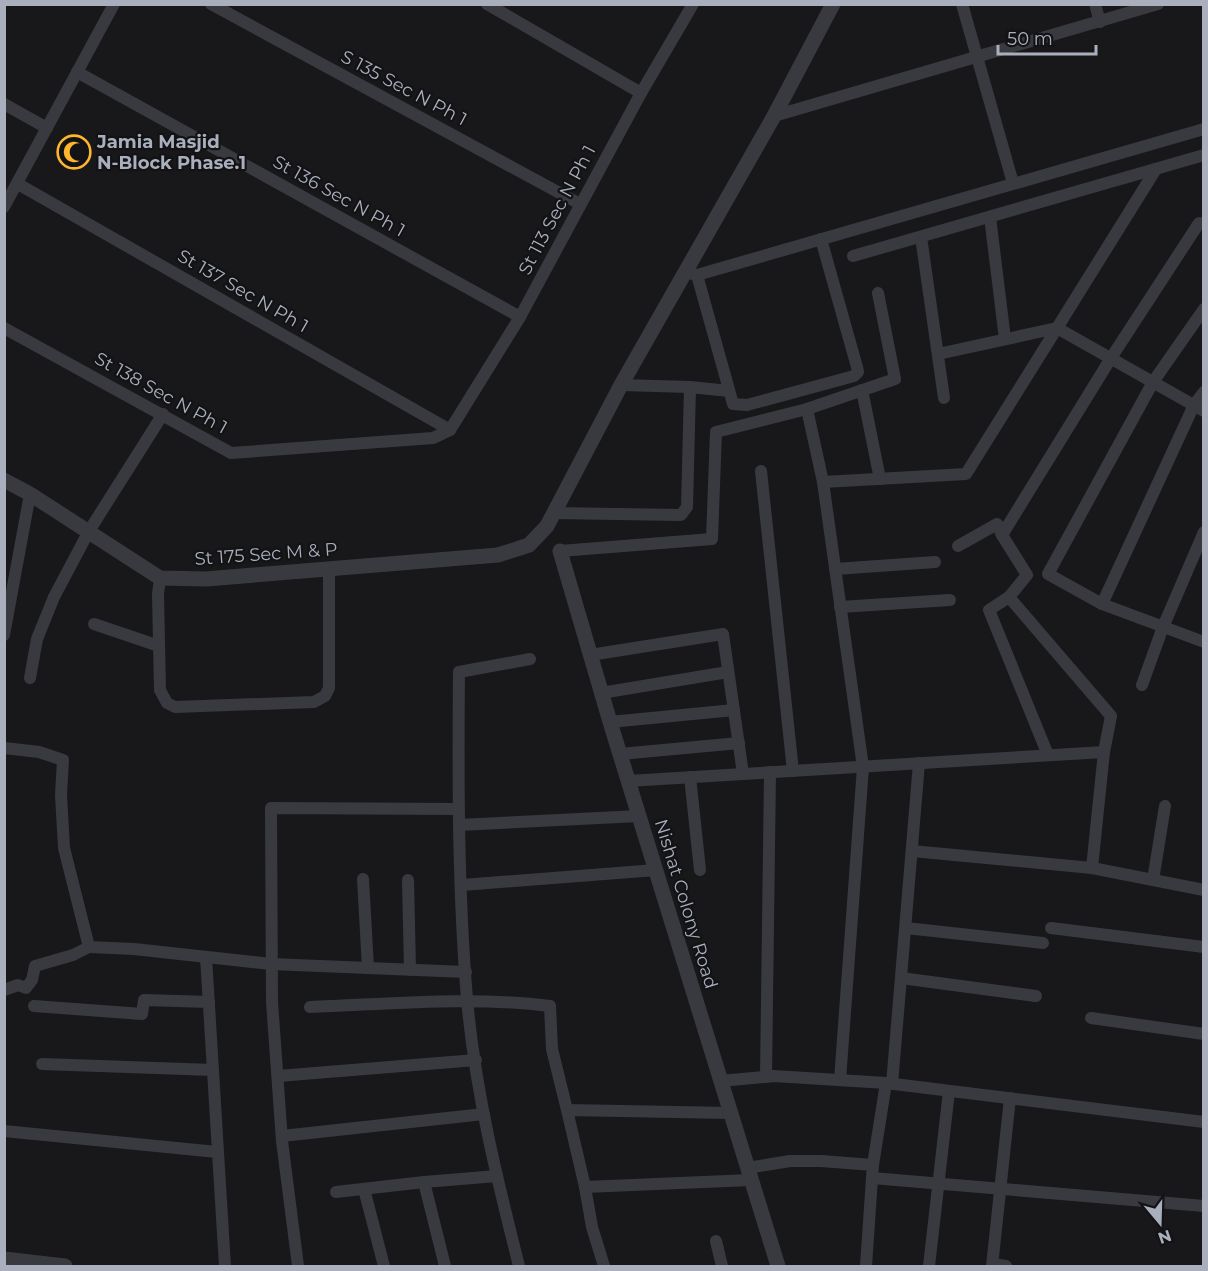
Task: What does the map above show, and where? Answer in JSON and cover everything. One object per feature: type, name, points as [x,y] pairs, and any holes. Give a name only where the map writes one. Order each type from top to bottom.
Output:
[{"type":"street","points":[[4,207],[114,4]]},
{"type":"street","name":"S 135 Sec N Ph 1","points":[[211,4],[580,204]]},
{"type":"street","points":[[487,4],[640,93]]},
{"type":"street","name":"St 113 Sec N Ph 1","points":[[450,430],[520,317],[640,93],[693,4]]},
{"type":"street","name":"St 175 Sec M & P","points":[[160,578],[206,579],[498,555],[529,545],[550,520],[621,385],[690,274],[833,4]]},
{"type":"street","points":[[962,4],[1013,183]]},
{"type":"street","points":[[1095,4],[1100,22]]},
{"type":"street","points":[[774,116],[1158,4]]},
{"type":"street","name":"St 136 Sec N Ph 1","points":[[77,72],[520,317]]},
{"type":"street","points":[[4,104],[47,128]]},
{"type":"street","points":[[821,239],[858,372],[854,376],[747,405],[733,404],[690,274],[821,239],[1203,129]]},
{"type":"street","points":[[853,256],[1124,179],[1203,154]]},
{"type":"street","points":[[823,482],[966,474],[1156,169]]},
{"type":"street","name":"St 137 Sec N Ph 1","points":[[18,184],[450,430]]},
{"type":"street","points":[[990,217],[1005,339]]},
{"type":"street","points":[[1002,535],[1111,358],[1199,223]]},
{"type":"street","points":[[921,237],[944,398]]},
{"type":"street","points":[[560,551],[712,539],[716,432],[807,409],[895,379],[878,293]]},
{"type":"street","points":[[1203,309],[1153,382],[1048,574],[1102,604],[1203,642]]},
{"type":"street","name":"St 138 Sec N Ph 1","points":[[4,328],[231,453],[433,438],[450,430]]},
{"type":"street","points":[[938,354],[1057,328],[1199,408]]},
{"type":"street","points":[[621,385],[690,387],[729,391]]},
{"type":"street","points":[[550,520],[681,515],[687,507],[690,387]]},
{"type":"street","points":[[862,390],[880,479]]},
{"type":"street","points":[[1102,604],[1199,408],[1203,392]]},
{"type":"street","points":[[807,409],[823,482],[863,767],[840,1080]]},
{"type":"street","points":[[30,678],[38,639],[50,608],[89,531],[163,414]]},
{"type":"street","points":[[761,471],[794,771]]},
{"type":"street","points":[[4,480],[89,531],[160,578],[158,594],[160,690],[167,703],[175,707],[314,702],[326,696],[329,688],[329,570]]},
{"type":"street","points":[[4,635],[30,494]]},
{"type":"street","points":[[958,546],[997,524],[1027,575],[1009,597],[989,610],[1048,755]]},
{"type":"street","points":[[1142,685],[1163,627],[1203,534]]},
{"type":"street","name":"Nishat Colony Road","points":[[560,551],[601,693],[778,1266]]},
{"type":"street","points":[[835,568],[934,562]]},
{"type":"street","points":[[1009,597],[1111,716],[1104,752],[1092,868]]},
{"type":"street","points":[[840,607],[950,600]]},
{"type":"street","points":[[94,624],[159,646]]},
{"type":"street","points":[[590,655],[723,633],[743,774]]},
{"type":"street","points":[[519,1266],[484,1114],[467,1000],[459,825],[459,672],[530,659]]},
{"type":"street","points":[[601,693],[729,672]]},
{"type":"street","points":[[610,722],[734,710]]},
{"type":"street","points":[[620,754],[739,743]]},
{"type":"street","points":[[4,748],[39,752],[63,760],[61,795],[64,848],[89,947]]},
{"type":"street","points":[[628,781],[1104,752]]},
{"type":"street","points":[[866,1266],[873,1165],[889,1083],[902,978],[920,763]]},
{"type":"street","points":[[766,1077],[770,772]]},
{"type":"street","points":[[690,777],[700,870]]},
{"type":"street","points":[[1153,880],[1165,806]]},
{"type":"street","points":[[298,1266],[282,1136],[271,964],[271,808],[459,809]]},
{"type":"street","points":[[459,825],[639,816]]},
{"type":"street","points":[[912,851],[1092,868],[1203,890]]},
{"type":"street","points":[[462,885],[656,870]]},
{"type":"street","points":[[363,879],[368,968]]},
{"type":"street","points":[[408,880],[410,970]]},
{"type":"street","points":[[906,928],[1043,943]]},
{"type":"street","points":[[1051,928],[1203,947]]},
{"type":"street","points":[[4,990],[18,985],[26,988],[32,980],[35,966],[73,955],[89,947],[134,949],[271,964],[466,972]]},
{"type":"street","points":[[206,957],[225,1266]]},
{"type":"street","points":[[902,978],[1036,996]]},
{"type":"street","points":[[34,1006],[142,1014],[144,1000],[209,1002]]},
{"type":"street","points":[[310,1007],[467,1000],[507,1001],[550,1006],[552,1049],[585,1187],[592,1227],[604,1266]]},
{"type":"street","points":[[1090,1018],[1203,1034]]},
{"type":"street","points":[[278,1076],[476,1060]]},
{"type":"street","points":[[42,1064],[213,1070]]},
{"type":"street","points":[[720,1081],[766,1077],[889,1083],[1203,1122]]},
{"type":"street","points":[[929,1266],[949,1091]]},
{"type":"street","points":[[1006,1266],[992,1265],[1010,1098]]},
{"type":"street","points":[[567,1110],[730,1113]]},
{"type":"street","points":[[282,1136],[484,1114]]},
{"type":"street","points":[[4,1131],[217,1152]]},
{"type":"street","points":[[585,1187],[749,1174],[790,1161],[873,1165]]},
{"type":"street","points":[[336,1192],[497,1176]]},
{"type":"street","points":[[872,1178],[1203,1206]]},
{"type":"street","points":[[424,1182],[445,1266]]},
{"type":"street","points":[[364,1189],[384,1266]]},
{"type":"street","points":[[716,1241],[722,1266]]},
{"type":"street","points":[[4,1259],[23,1264],[65,1266]]},
{"type":"place","name":"Jamia Masjid N-Block Phase.1","points":[[74,152]]}]
